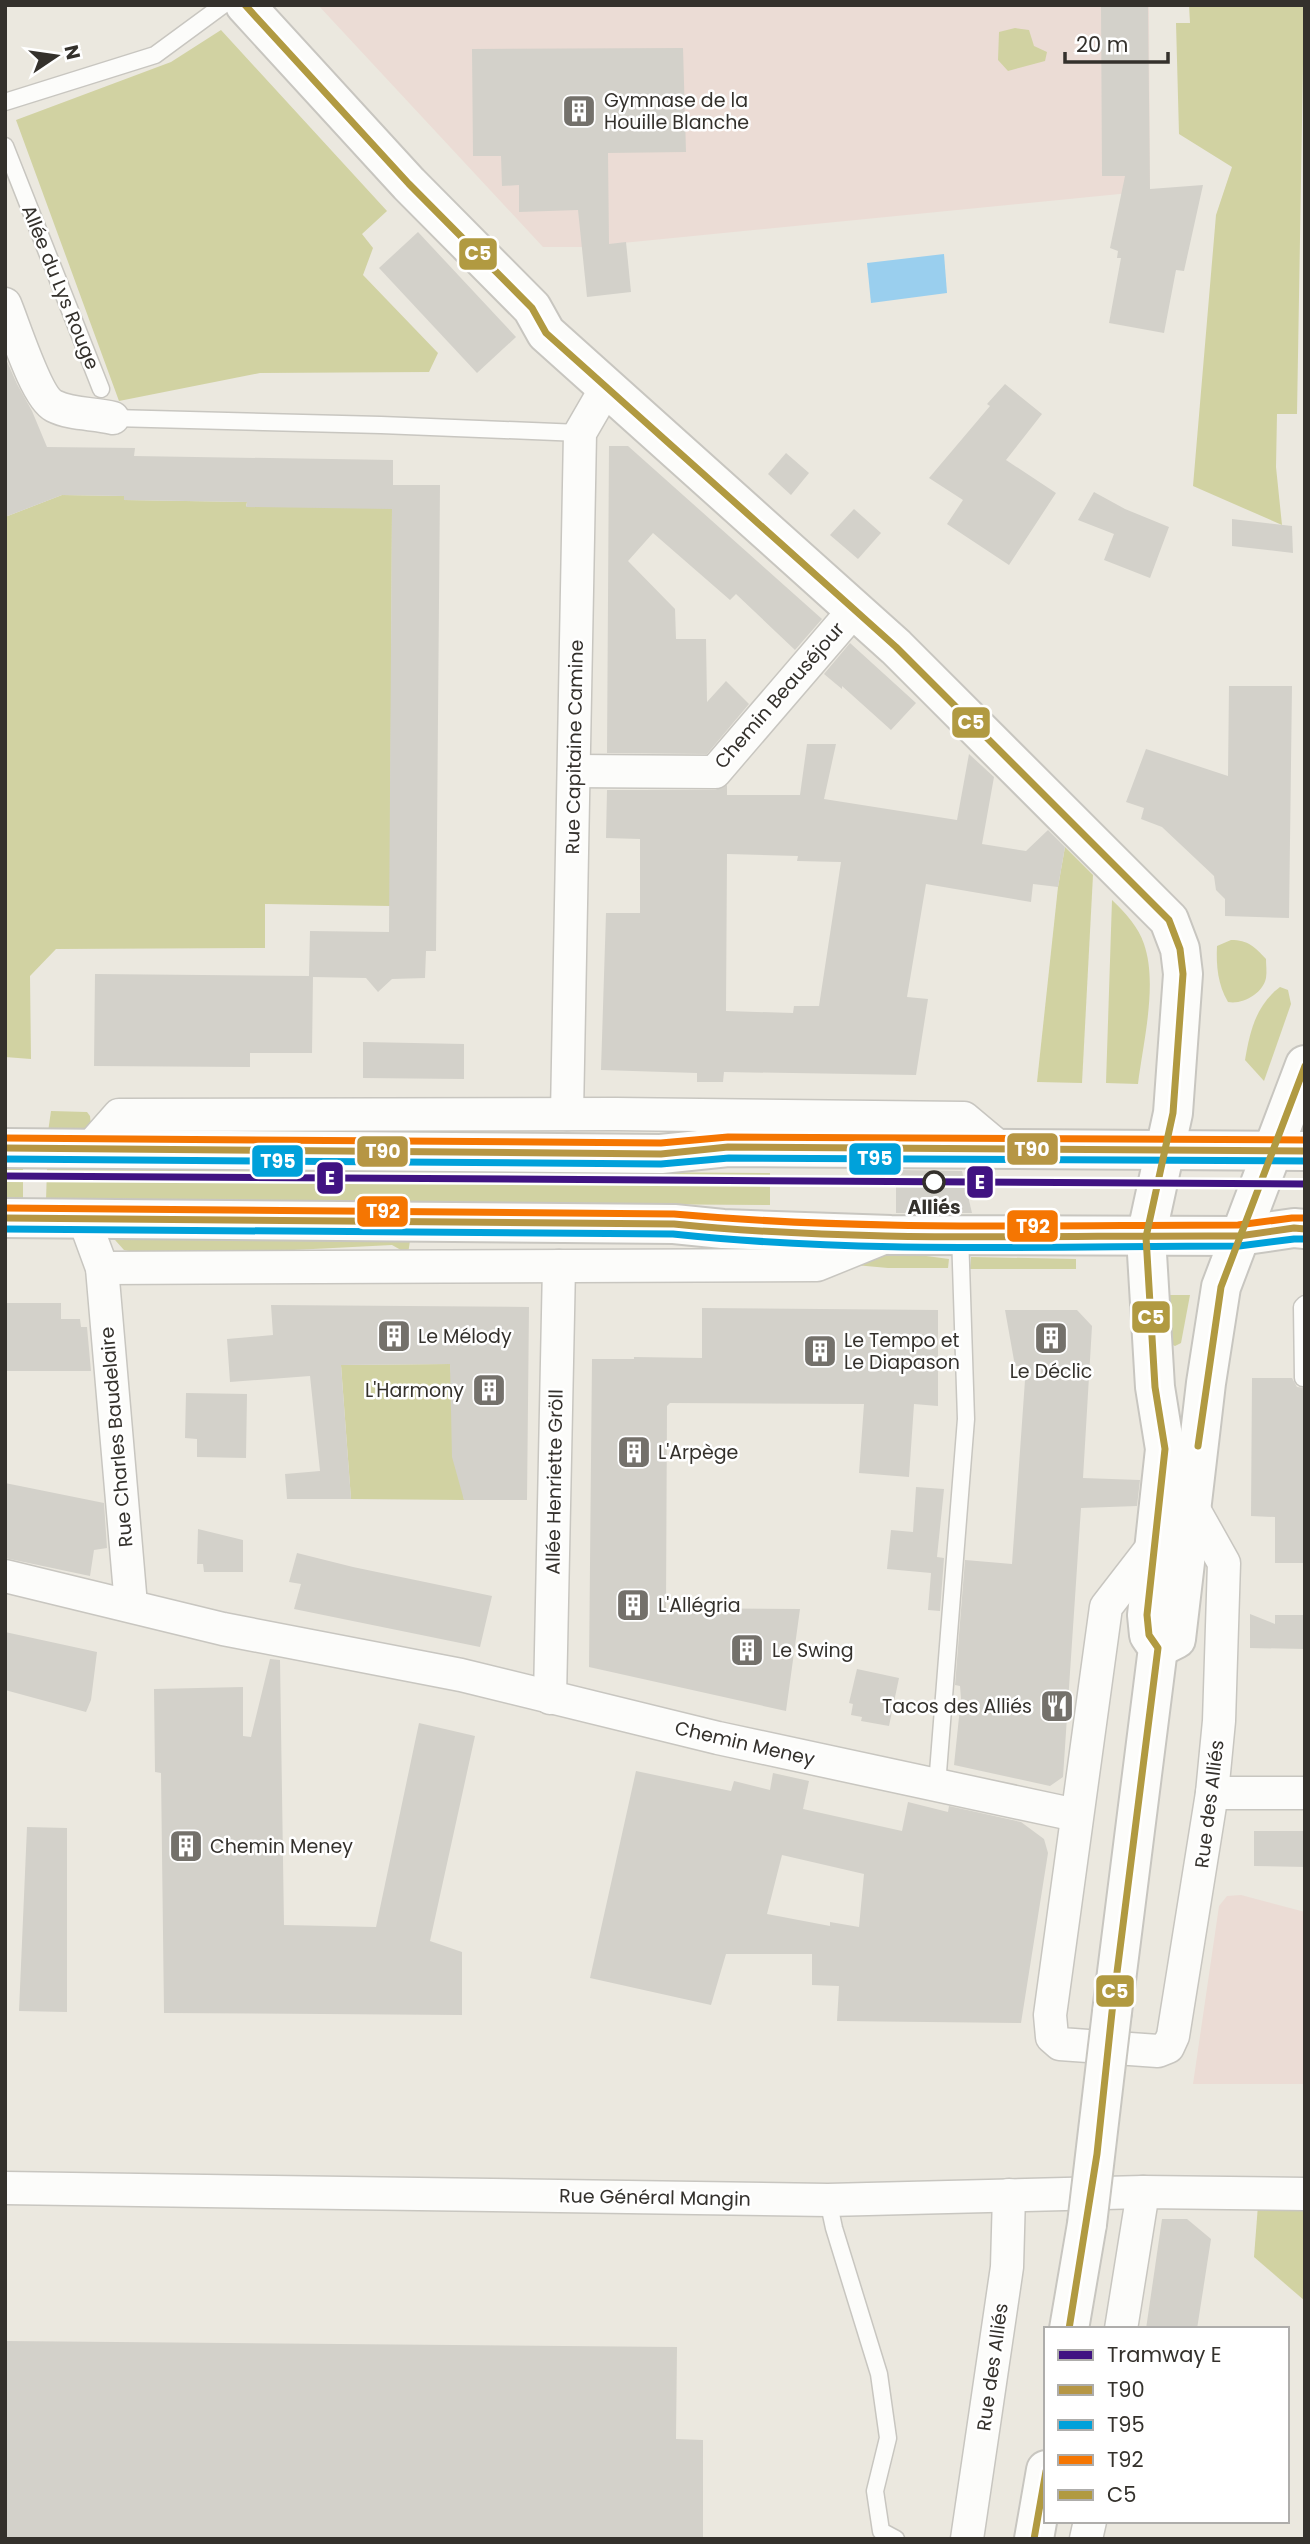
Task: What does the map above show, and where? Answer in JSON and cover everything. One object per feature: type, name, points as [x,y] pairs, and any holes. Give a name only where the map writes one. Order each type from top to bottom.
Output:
[{"type":"main road","points":[[245,5],[409,184],[532,309],[546,333],[906,656],[1169,920],[1180,949],[1183,974],[1177,1080],[1166,1150],[1146,1237],[1155,1387],[1165,1449],[1147,1615],[1149,1635],[1158,1648],[1087,2224],[1069,2327]]},
{"type":"main road","points":[[1158,1648],[1176,1639],[1220,1287],[1239,1236],[1288,1152],[1305,1065]]},
{"type":"main road","points":[[5,1148],[662,1154],[728,1147],[1288,1152]]},
{"type":"main road","points":[[5,1218],[674,1224],[723,1229],[891,1235],[1146,1237],[1239,1236],[1305,1228]]},
{"type":"main road","points":[[1034,2539],[1044,2482]]},
{"type":"street","points":[[5,304],[38,388],[52,405],[113,418]]},
{"type":"street","name":"Rue Capitaine Camine","points":[[567,1114],[580,433],[606,388]]},
{"type":"street","name":"Chemin Beauséjour","points":[[574,771],[715,772],[855,609]]},
{"type":"street","points":[[89,1149],[120,1115],[567,1114],[964,1118],[1001,1149]]},
{"type":"street","name":"Rue Charles Baudelaire","points":[[84,1219],[102,1268],[131,1605]]},
{"type":"street","points":[[102,1268],[817,1265],[891,1235]]},
{"type":"street","name":"Allée Henriette Gröll","points":[[550,1698],[559,1266]]},
{"type":"street","name":"Rue des Alliés","points":[[1157,1541],[1106,1607],[1050,2015],[1052,2038],[1060,2044],[1158,2051],[1168,2046],[1173,2036],[1212,1793],[1219,1721],[1224,1563],[1192,1506]]},
{"type":"street","name":"Chemin Meney","points":[[5,1576],[223,1629],[461,1675],[718,1738],[1076,1815]]},
{"type":"street","points":[[1212,1793],[1305,1793]]},
{"type":"street","name":"Rue Général Mangin","points":[[5,2188],[828,2200],[1143,2192],[1305,2194]]},
{"type":"street","points":[[1121,2327],[1143,2192]]},
{"type":"street","name":"Rue des Alliés","points":[[967,2539],[1007,2267],[1009,2195]]},
{"type":"lane","points":[[5,102],[155,55],[223,5]]},
{"type":"lane","name":"Allée du Lys Rouge","points":[[5,146],[101,389]]},
{"type":"lane","points":[[113,418],[580,433]]},
{"type":"lane","points":[[937,1786],[966,1419],[960,1234]]},
{"type":"lane","points":[[1303,1378],[1302,1307],[1305,1304]]},
{"type":"lane","points":[[828,2200],[879,2375],[888,2438],[875,2491],[881,2531],[896,2539]]},
{"type":"shaded area","points":[[318,5],[1149,5],[1150,191],[582,247],[543,247]]},
{"type":"shaded area","points":[[1241,1895],[1305,1912],[1305,2084],[1193,2084],[1219,1906],[1227,1896]]},
{"type":"green space","points":[[1189,5],[1304,5],[1297,414],[1277,414],[1276,467],[1282,525],[1193,486],[1216,215],[1232,167],[1179,134],[1176,23],[1190,23]]},
{"type":"green space","points":[[1015,28],[1029,30],[1034,46],[1047,52],[1045,61],[1008,71],[998,60],[999,32]]},
{"type":"green space","points":[[221,30],[387,211],[362,234],[373,248],[363,275],[438,353],[429,372],[260,373],[119,401],[16,120],[171,62]]},
{"type":"green space","points":[[62,495],[124,496],[124,500],[247,502],[246,506],[392,508],[390,906],[265,904],[265,948],[56,949],[30,976],[31,1059],[5,1057],[5,517]]},
{"type":"green space","points":[[1065,847],[1093,875],[1082,1083],[1037,1082],[1058,887]]},
{"type":"green space","points":[[1112,900],[1139,932],[1148,960],[1150,995],[1138,1084],[1106,1083]]},
{"type":"green space","points":[[1231,940],[1251,945],[1266,959],[1266,978],[1261,988],[1240,1002],[1228,1002],[1220,982],[1217,946]]},
{"type":"green space","points":[[1280,987],[1288,990],[1291,1004],[1264,1081],[1245,1060],[1255,1019],[1265,1002]]},
{"type":"green space","points":[[51,1111],[87,1112],[91,1125],[83,1132],[47,1139]]},
{"type":"green space","points":[[5,1167],[23,1167],[23,1200],[5,1200]]},
{"type":"green space","points":[[47,1168],[770,1173],[770,1205],[46,1200]]},
{"type":"green space","points":[[107,1231],[411,1234],[408,1254],[392,1245],[156,1257],[124,1250]]},
{"type":"green space","points":[[896,1252],[949,1259],[948,1268],[888,1268],[844,1264]]},
{"type":"green space","points":[[971,1257],[1076,1259],[1076,1269],[970,1269]]},
{"type":"green space","points":[[1165,1295],[1190,1295],[1181,1343],[1175,1346],[1169,1343]]},
{"type":"green space","points":[[450,1364],[464,1500],[351,1499],[341,1365]]},
{"type":"green space","points":[[1258,2205],[1305,2205],[1305,2301],[1254,2257]]},
{"type":"water","points":[[944,254],[947,293],[871,303],[867,263]]},
{"type":"building","points":[[1101,5],[1148,5],[1150,189],[1203,185],[1184,271],[1176,270],[1164,333],[1109,323],[1121,258],[1117,258],[1118,251],[1110,248],[1125,176],[1102,176]]},
{"type":"building","name":"Gymnase de la Houille Blanche","points":[[683,48],[686,152],[608,153],[609,244],[626,242],[631,292],[587,297],[578,210],[519,212],[519,185],[502,186],[501,156],[473,156],[472,49]]},
{"type":"building","points":[[418,232],[516,337],[477,373],[379,268]]},
{"type":"building","points":[[5,357],[47,447],[135,448],[134,456],[393,460],[393,485],[440,485],[436,951],[426,951],[425,978],[392,979],[378,992],[366,978],[313,977],[312,1053],[250,1053],[250,1067],[94,1066],[95,974],[309,976],[310,931],[389,932],[392,509],[246,507],[247,502],[124,500],[124,496],[62,495],[5,517]]},
{"type":"building","points":[[1005,384],[1042,414],[1006,460],[1056,493],[1009,565],[947,524],[963,500],[929,478],[990,406],[987,404]]},
{"type":"building","points":[[609,446],[628,446],[822,619],[795,650],[736,594],[730,600],[653,533],[628,561],[675,609],[676,639],[706,639],[707,702],[726,681],[749,704],[707,754],[607,753]]},
{"type":"building","points":[[786,453],[809,473],[791,495],[768,474]]},
{"type":"building","points":[[1094,492],[1125,509],[1169,527],[1150,578],[1104,560],[1114,534],[1078,520]]},
{"type":"building","points":[[854,509],[881,533],[858,559],[830,535]]},
{"type":"building","points":[[1232,519],[1292,526],[1293,553],[1232,546]]},
{"type":"building","points":[[850,643],[916,703],[891,730],[842,686],[842,689],[824,674]]},
{"type":"building","points":[[1229,686],[1292,686],[1289,918],[1225,916],[1225,899],[1216,890],[1214,876],[1162,827],[1141,819],[1144,808],[1126,802],[1146,749],[1228,776]]},
{"type":"building","points":[[807,744],[836,744],[824,799],[957,820],[969,754],[994,777],[982,844],[1026,851],[1048,830],[1065,847],[1058,887],[1033,884],[1031,902],[926,884],[907,997],[928,999],[916,1075],[724,1072],[723,1082],[697,1082],[697,1073],[601,1070],[606,913],[640,913],[640,839],[606,838],[607,790],[715,790],[727,785],[727,795],[800,795]],"holes":[[[727,854],[798,856],[797,861],[841,862],[819,1006],[794,1006],[793,1013],[726,1011]]]},
{"type":"building","points":[[363,1042],[464,1044],[464,1079],[363,1078]]},
{"type":"building","points":[[896,1170],[962,1171],[972,1213],[896,1213]]},
{"type":"building","points":[[5,1303],[61,1303],[61,1319],[80,1319],[81,1327],[87,1327],[91,1371],[5,1371]]},
{"type":"building","points":[[271,1305],[529,1307],[527,1500],[464,1500],[452,1457],[450,1364],[341,1365],[351,1499],[287,1499],[285,1474],[320,1471],[310,1376],[230,1382],[227,1339],[273,1335]]},
{"type":"building","points":[[702,1308],[938,1310],[938,1406],[914,1404],[909,1477],[859,1473],[864,1404],[670,1403],[667,1406],[666,1608],[800,1609],[786,1711],[589,1667],[592,1359],[702,1358]]},
{"type":"building","points":[[1005,1310],[1077,1310],[1092,1326],[1083,1478],[1140,1480],[1137,1506],[1081,1508],[1063,1777],[1050,1786],[954,1765],[961,1698],[960,1686],[955,1685],[965,1560],[1012,1564],[1026,1366],[1015,1366]]},
{"type":"building","points":[[1252,1378],[1292,1378],[1297,1387],[1305,1388],[1305,1563],[1275,1563],[1275,1517],[1251,1516]]},
{"type":"building","points":[[186,1393],[247,1394],[246,1458],[197,1457],[197,1439],[185,1438]]},
{"type":"building","points":[[5,1483],[104,1503],[107,1548],[94,1550],[90,1576],[5,1558]]},
{"type":"building","points":[[916,1487],[944,1489],[937,1557],[944,1558],[940,1611],[928,1610],[931,1573],[887,1569],[891,1530],[913,1532]]},
{"type":"building","points":[[198,1529],[243,1540],[243,1572],[204,1572],[203,1564],[197,1564]]},
{"type":"building","points":[[297,1553],[492,1596],[480,1647],[294,1609],[301,1584],[289,1582]]},
{"type":"building","points":[[1250,1614],[1275,1624],[1275,1615],[1305,1615],[1305,1649],[1250,1648]]},
{"type":"building","points":[[5,1632],[97,1652],[91,1700],[86,1712],[5,1690]]},
{"type":"building","points":[[270,1659],[280,1660],[284,1925],[376,1927],[419,1723],[475,1736],[430,1941],[462,1952],[462,2015],[164,2013],[161,1773],[155,1772],[154,1689],[243,1687],[243,1736],[251,1737]]},
{"type":"building","points":[[857,1669],[899,1678],[889,1726],[861,1721],[862,1717],[851,1715],[853,1704],[849,1703]]},
{"type":"building","points":[[636,1771],[731,1791],[734,1781],[770,1790],[773,1773],[809,1781],[803,1809],[902,1831],[908,1802],[948,1812],[949,1806],[1021,1822],[1044,1839],[1048,1853],[1021,2023],[837,2021],[839,1986],[812,1985],[812,1954],[726,1954],[711,2005],[590,1978]],"holes":[[[782,1855],[864,1874],[859,1927],[830,1922],[830,1926],[767,1914]]]},
{"type":"building","points":[[27,1827],[67,1828],[67,2012],[19,2011]]},
{"type":"building","points":[[1254,1831],[1305,1831],[1305,1867],[1254,1866]]},
{"type":"building","points":[[1162,2219],[1187,2219],[1211,2239],[1197,2327],[1146,2327]]},
{"type":"building","points":[[5,2341],[677,2347],[676,2439],[703,2440],[703,2539],[5,2539]]},
{"type":"tram line","name":"E","points":[[5,1176],[1305,1184]]},
{"type":"transit line","name":"C5","points":[[245,5],[409,184],[532,308],[546,333],[896,647],[1169,920],[1180,949],[1183,974],[1173,1113],[1146,1237],[1155,1387],[1165,1449],[1147,1615],[1149,1635],[1158,1648],[1112,2012],[1097,2154],[1069,2327]]},
{"type":"transit line","name":"C5","points":[[1198,1446],[1221,1287],[1305,1066]]},
{"type":"transit line","name":"T92","points":[[5,1138],[661,1143],[728,1137],[1305,1140]]},
{"type":"transit line","name":"T90","points":[[5,1148],[661,1154],[728,1147],[1305,1151]]},
{"type":"transit line","name":"T95","points":[[5,1159],[661,1164],[729,1158],[1305,1161]]},
{"type":"transit line","name":"T92","points":[[5,1208],[674,1214],[815,1223],[956,1226],[1238,1225],[1305,1218]]},
{"type":"transit line","name":"T90","points":[[5,1218],[674,1224],[814,1234],[956,1237],[1239,1236],[1294,1228],[1305,1229]]},
{"type":"transit line","name":"T95","points":[[5,1229],[673,1234],[814,1244],[956,1248],[1239,1246],[1304,1239]]},
{"type":"transit line","name":"C5","points":[[1034,2539],[1044,2482]]},
{"type":"place","name":"Gymnase de la Houille Blanche","points":[[579,111]]},
{"type":"place","name":"Alliés","points":[[934,1182]]},
{"type":"place","name":"Le Mélody","points":[[394,1336]]},
{"type":"place","name":"Le Déclic","points":[[1051,1338]]},
{"type":"place","name":"Le Tempo et Le Diapason","points":[[820,1351]]},
{"type":"place","name":"L'Harmony","points":[[489,1390]]},
{"type":"place","name":"L'Arpège","points":[[634,1452]]},
{"type":"place","name":"L'Allégria","points":[[633,1605]]},
{"type":"place","name":"Le Swing","points":[[747,1650]]},
{"type":"place","name":"Tacos des Alliés","points":[[1057,1706]]},
{"type":"place","name":"Chemin Meney","points":[[186,1846]]}]
